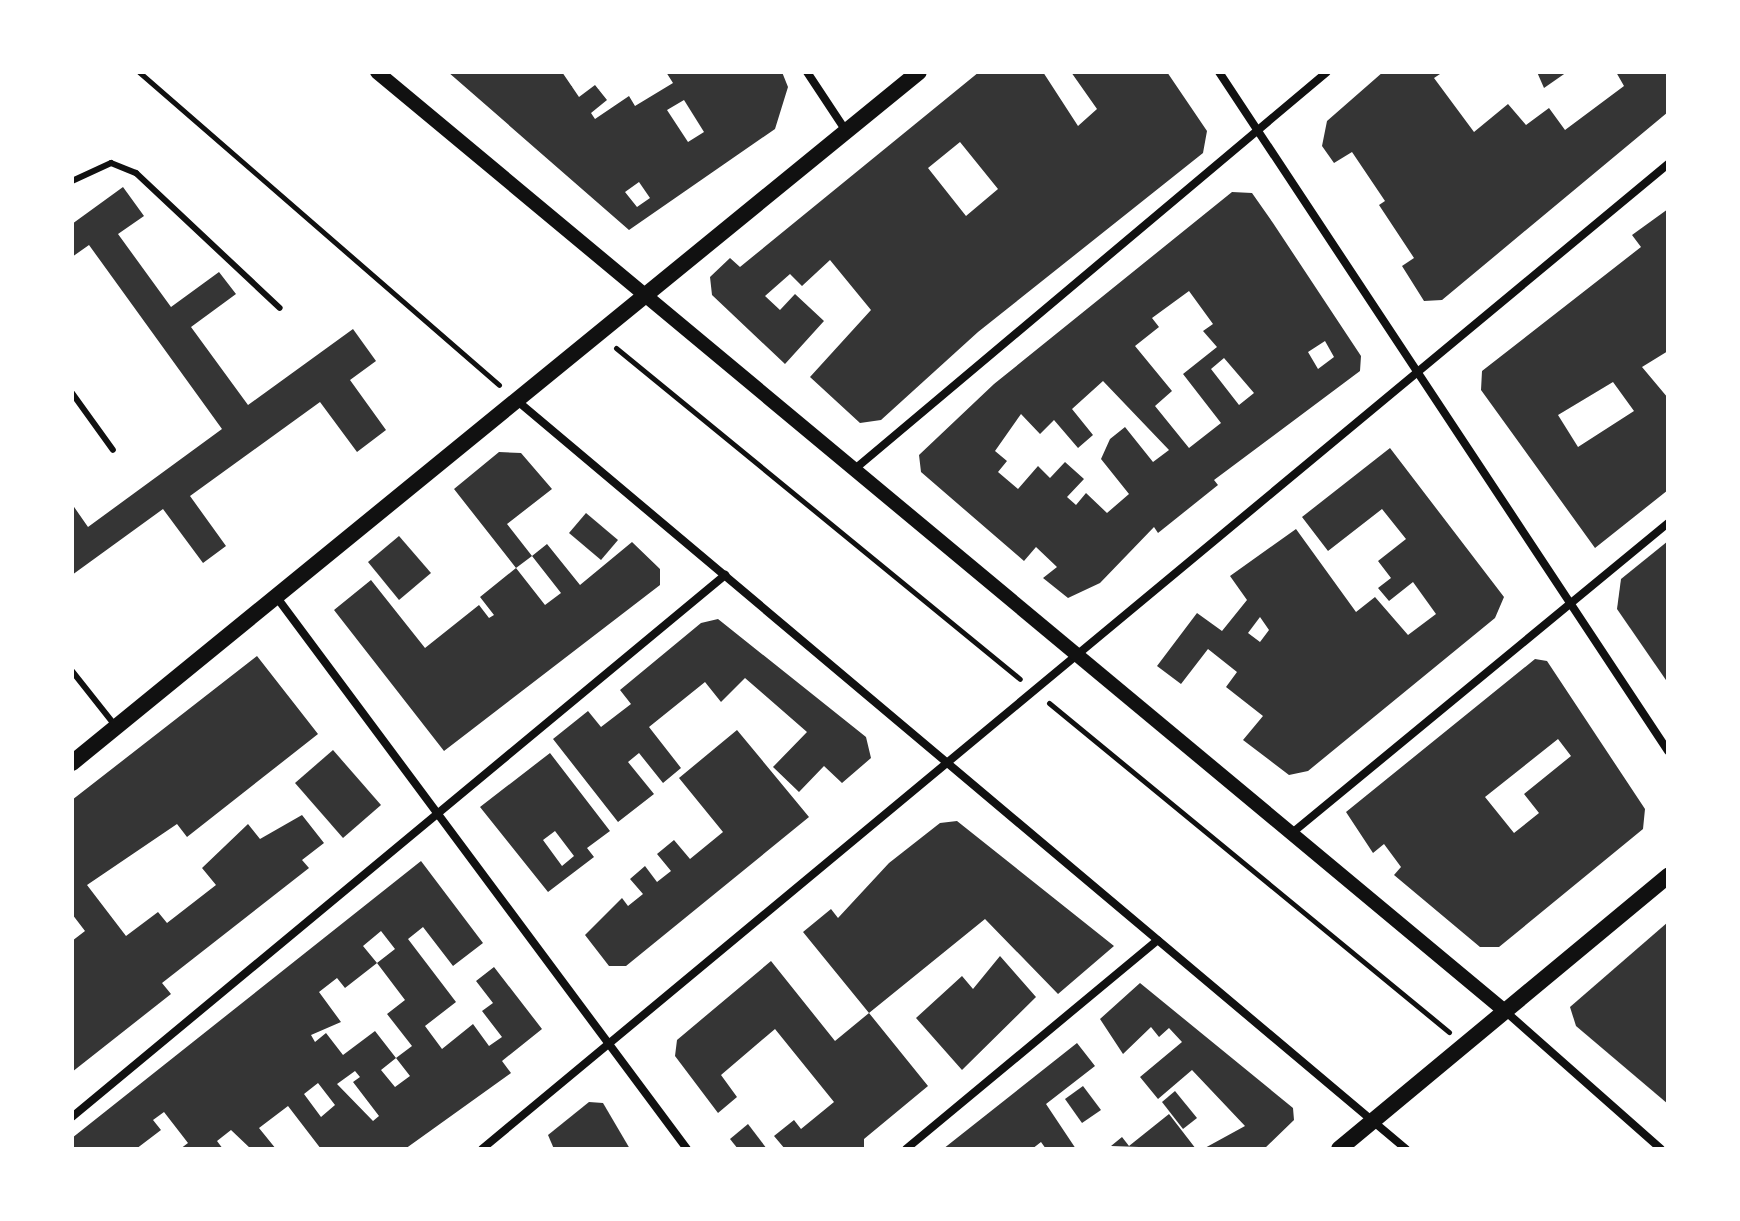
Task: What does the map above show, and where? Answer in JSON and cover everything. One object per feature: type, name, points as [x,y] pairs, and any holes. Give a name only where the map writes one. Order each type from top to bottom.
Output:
[{"type":"main road","points":[[72,763],[919,72]]},
{"type":"main road","points":[[1339,1149],[1668,876]]},
{"type":"street","points":[[377,72],[1505,1011],[1661,1149]]},
{"type":"street","points":[[807,72],[846,131]]},
{"type":"street","points":[[1219,72],[1668,751]]},
{"type":"street","points":[[856,468],[1327,72]]},
{"type":"street","points":[[482,1149],[1668,164]]},
{"type":"street","points":[[515,399],[1406,1149]]},
{"type":"street","points":[[1292,833],[1668,523]]},
{"type":"street","points":[[72,1117],[725,575]]},
{"type":"street","points":[[275,595],[687,1149]]},
{"type":"street","points":[[906,1149],[1158,940]]},
{"type":"lane","points":[[72,181],[111,163],[136,173],[280,308]]},
{"type":"lane","points":[[72,393],[113,450]]},
{"type":"lane","points":[[72,671],[116,727]]},
{"type":"path","points":[[139,72],[515,399]]},
{"type":"building","points":[[448,72],[562,72],[579,97],[595,85],[607,100],[591,113],[595,119],[629,96],[635,106],[673,83],[666,72],[782,72],[788,87],[775,129],[629,230]],"holes":[[[684,100],[704,132],[688,142],[667,110]],[[639,182],[650,198],[637,207],[625,192]]]},
{"type":"building","points":[[979,72],[1043,72],[1078,126],[1097,109],[1071,72],[1167,72],[1207,131],[1203,153],[978,332],[881,420],[860,423],[810,377],[871,310],[830,260],[802,286],[790,274],[765,296],[780,310],[795,294],[824,321],[785,364],[712,295],[710,277],[730,258],[740,267]],"holes":[[[960,142],[998,189],[966,216],[928,168]]]},
{"type":"building","points":[[1383,72],[1443,72],[1434,78],[1474,132],[1508,104],[1526,125],[1549,108],[1565,130],[1624,86],[1616,72],[1666,72],[1668,112],[1442,300],[1424,301],[1402,266],[1414,258],[1379,205],[1385,201],[1352,152],[1334,163],[1322,146],[1327,121]]},
{"type":"building","points":[[1537,72],[1567,72],[1544,88]]},
{"type":"building","points":[[123,187],[144,216],[118,234],[171,307],[219,272],[236,294],[191,327],[248,405],[353,329],[376,361],[350,380],[386,430],[357,452],[320,402],[190,496],[226,546],[203,563],[163,509],[72,575],[72,504],[88,527],[222,429],[89,245],[72,257],[72,224]]},
{"type":"building","points":[[1232,192],[1252,193],[1361,356],[1360,371],[1214,480],[1218,485],[1158,533],[1154,527],[1100,583],[1068,598],[1043,578],[1057,567],[1036,547],[1024,561],[921,472],[919,455],[994,384]],"holes":[[[1189,291],[1213,324],[1203,331],[1217,347],[1183,374],[1221,423],[1189,448],[1155,406],[1172,391],[1135,346],[1159,327],[1152,318]],[[1325,341],[1334,357],[1318,369],[1308,352]],[[1224,358],[1254,393],[1239,405],[1211,369]],[[1103,381],[1169,450],[1153,462],[1125,427],[1110,439],[1101,459],[1129,494],[1107,513],[1086,493],[1076,505],[1067,497],[1084,479],[1065,462],[1050,478],[1038,466],[1018,489],[998,472],[1007,461],[995,451],[1021,414],[1040,434],[1054,420],[1078,448],[1093,435],[1072,409]]]},
{"type":"building","points":[[1668,209],[1668,351],[1642,367],[1668,398],[1668,490],[1595,548],[1481,390],[1482,371],[1641,247],[1632,235]],"holes":[[[1613,382],[1634,411],[1578,447],[1558,415]]]},
{"type":"building","points":[[1390,448],[1504,597],[1495,618],[1308,771],[1289,775],[1243,740],[1263,716],[1226,687],[1237,672],[1208,649],[1181,684],[1157,666],[1197,613],[1222,631],[1247,600],[1230,576],[1296,529],[1356,612],[1375,597],[1408,635],[1436,614],[1413,582],[1389,601],[1378,588],[1391,578],[1378,561],[1406,539],[1382,509],[1328,551],[1302,517]],"holes":[[[1260,617],[1269,630],[1260,642],[1248,633]]]},
{"type":"building","points":[[499,452],[521,453],[552,489],[507,524],[532,556],[516,568],[454,489]]},
{"type":"building","points":[[586,513],[618,540],[601,560],[569,533]]},
{"type":"building","points":[[399,536],[431,573],[399,600],[368,562]]},
{"type":"building","points":[[1668,541],[1668,683],[1617,609],[1621,579]]},
{"type":"building","points":[[632,542],[660,569],[660,585],[444,751],[334,610],[371,580],[425,648],[479,605],[489,618],[494,615],[480,597],[516,568],[545,605],[561,593],[532,556],[547,544],[580,585]]},
{"type":"building","points":[[718,619],[866,737],[871,758],[842,783],[824,766],[799,792],[773,767],[807,732],[745,678],[721,702],[705,682],[649,727],[681,768],[663,783],[639,753],[628,762],[654,794],[618,822],[553,739],[588,711],[601,727],[631,704],[620,690],[701,623]]},
{"type":"building","points":[[257,656],[318,734],[187,837],[177,824],[87,885],[126,936],[158,912],[167,923],[216,885],[202,868],[248,824],[260,839],[302,815],[324,843],[302,860],[309,868],[162,983],[171,994],[72,1072],[72,941],[85,931],[72,914],[72,800]]},
{"type":"building","points":[[1535,659],[1547,661],[1645,809],[1643,829],[1499,947],[1480,947],[1394,875],[1401,867],[1384,844],[1373,853],[1346,812]],"holes":[[[1558,739],[1571,756],[1524,794],[1539,813],[1514,833],[1485,797]]]},
{"type":"building","points":[[737,730],[809,817],[626,966],[609,966],[585,935],[622,898],[628,906],[643,894],[630,879],[645,866],[657,882],[671,871],[657,854],[674,840],[690,859],[723,832],[679,778]]},
{"type":"building","points":[[333,750],[381,805],[343,838],[295,783]]},
{"type":"building","points":[[550,753],[610,831],[587,848],[594,857],[548,892],[480,807]],"holes":[[[555,831],[574,856],[562,866],[543,840]]]},
{"type":"building","points":[[957,821],[1114,946],[1058,994],[985,919],[869,1013],[803,932],[831,909],[838,918],[889,863],[940,823]]},
{"type":"building","points":[[421,861],[483,943],[453,966],[423,927],[408,939],[456,1002],[425,1026],[442,1049],[473,1024],[489,1046],[502,1037],[482,1011],[493,1003],[476,981],[494,967],[542,1029],[502,1061],[511,1073],[405,1149],[321,1149],[288,1106],[259,1128],[276,1149],[251,1149],[231,1130],[217,1141],[223,1149],[180,1149],[188,1143],[164,1112],[153,1120],[161,1130],[136,1149],[72,1149],[72,1138]],"holes":[[[381,931],[395,949],[377,963],[363,946]],[[377,963],[405,1000],[387,1014],[412,1046],[396,1058],[375,1031],[343,1055],[326,1033],[315,1042],[311,1035],[341,1022],[319,992],[337,978],[345,988]],[[396,1058],[410,1076],[395,1087],[381,1070]],[[355,1071],[360,1077],[353,1082],[379,1116],[373,1121],[337,1084]],[[318,1083],[335,1105],[321,1117],[304,1094]]]},
{"type":"building","points":[[1668,922],[1668,1104],[1576,1026],[1570,1007]]},
{"type":"building","points":[[1000,956],[1036,997],[962,1070],[916,1018],[962,976],[973,989]]},
{"type":"building","points":[[771,961],[835,1041],[869,1013],[928,1086],[864,1139],[864,1149],[785,1149],[774,1136],[794,1120],[801,1129],[834,1102],[775,1029],[721,1075],[737,1097],[718,1113],[675,1056],[677,1040]]},
{"type":"building","points":[[1140,983],[1293,1108],[1294,1120],[1264,1149],[1203,1149],[1245,1126],[1192,1070],[1158,1099],[1140,1077],[1182,1042],[1169,1028],[1159,1037],[1151,1027],[1123,1054],[1100,1019]]},
{"type":"building","points":[[1077,1043],[1095,1066],[1046,1104],[1076,1149],[1046,1149],[1041,1142],[1032,1149],[943,1149]]},
{"type":"building","points":[[1083,1086],[1101,1110],[1082,1123],[1065,1099]]},
{"type":"building","points":[[1175,1091],[1197,1118],[1183,1129],[1162,1102]]},
{"type":"building","points":[[589,1102],[603,1103],[630,1149],[554,1149],[548,1135]]},
{"type":"building","points":[[1169,1114],[1196,1149],[1111,1146],[1122,1137],[1129,1146]]},
{"type":"building","points":[[748,1124],[767,1149],[738,1149],[730,1139]]}]
